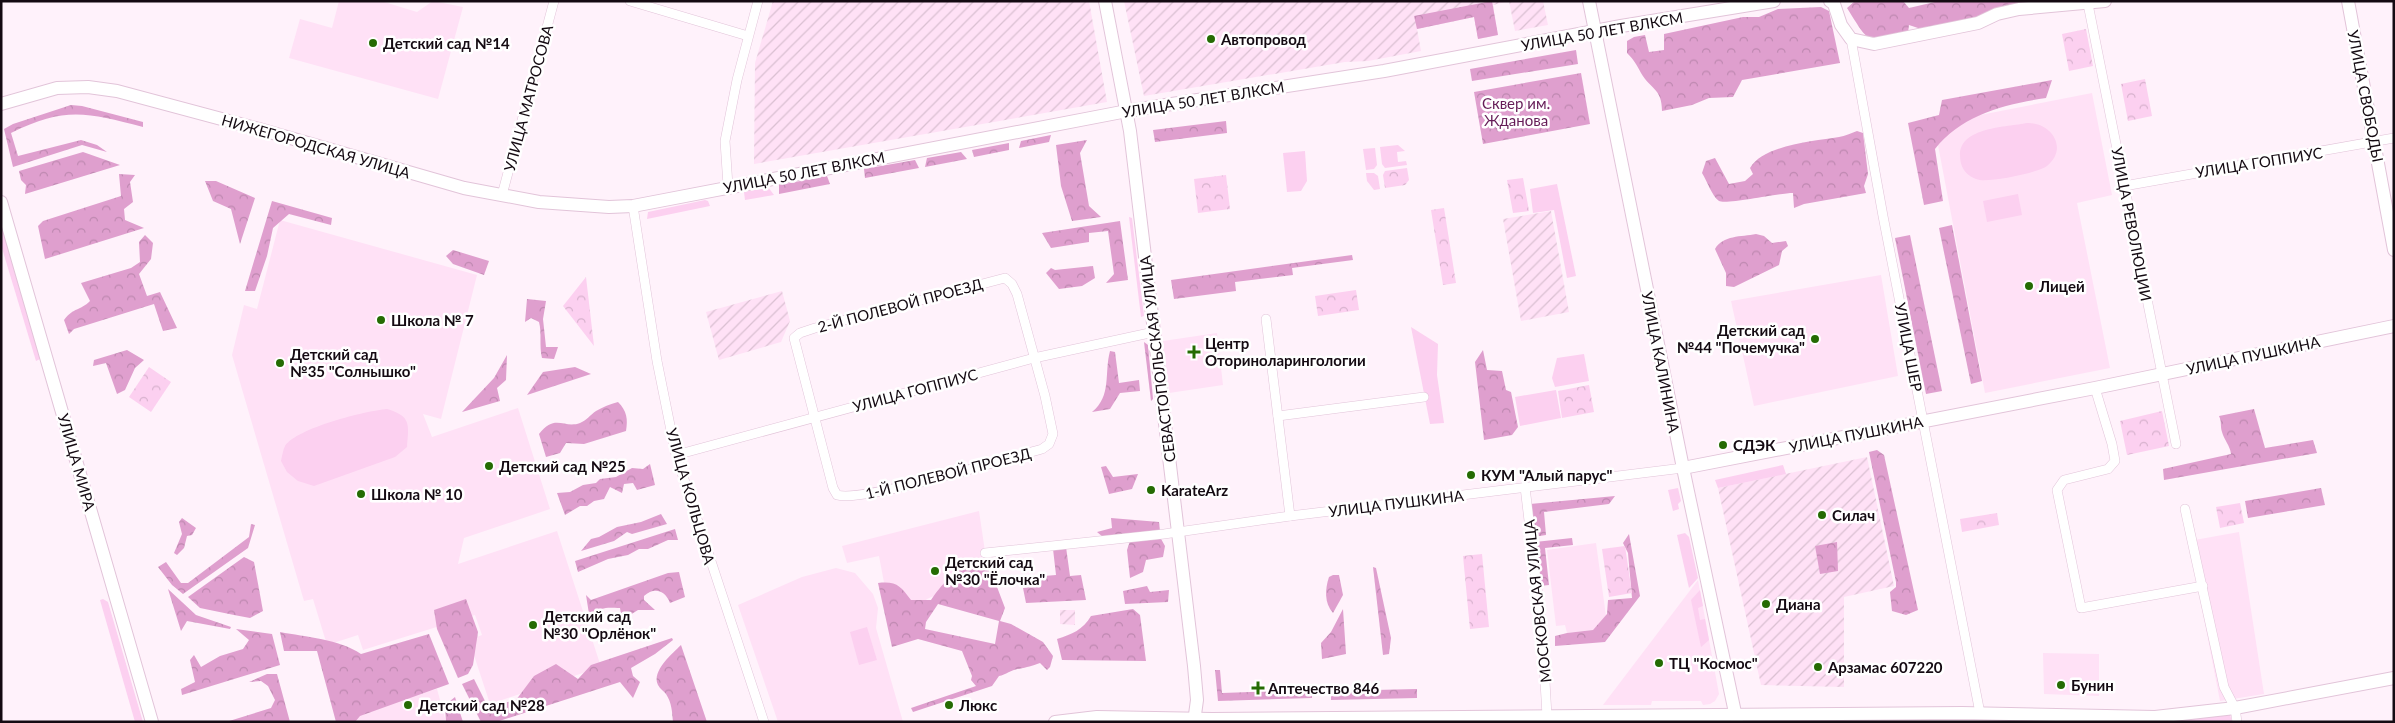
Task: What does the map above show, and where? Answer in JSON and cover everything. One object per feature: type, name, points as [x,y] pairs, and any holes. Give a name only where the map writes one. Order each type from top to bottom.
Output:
[{"type":"street","name":"УЛИЦА МАТРОСОВА","points":[[502,195],[554,1]]},
{"type":"street","points":[[630,1],[748,36]]},
{"type":"street","points":[[728,186],[725,141],[748,36],[758,1]]},
{"type":"street","name":"СЕВАСТОПОЛЬСКАЯ УЛИЦА","points":[[1105,1],[1127,111],[1196,683],[1195,720]]},
{"type":"street","name":"УЛИЦА КАЛИНИНА","points":[[1589,1],[1683,468],[1737,719]]},
{"type":"street","name":"УЛИЦА 50 ЛЕТ ВЛКСМ","points":[[633,206],[728,186],[1127,111],[1384,71],[1595,31],[1774,1]]},
{"type":"street","points":[[1833,2],[1841,25],[1851,39],[1874,44],[1971,25],[1998,14],[2019,9],[2105,1]]},
{"type":"street","name":"УЛИЦА СВОБОДЫ","points":[[2348,1],[2394,250]]},
{"type":"street","name":"УЛИЦА РЕВОЛЮЦИИ","points":[[2088,4],[2176,444]]},
{"type":"street","name":"УЛИЦА ШЕР","points":[[1851,39],[1882,216],[1924,420],[1980,713]]},
{"type":"street","name":"НИЖЕГОРОДСКАЯ УЛИЦА","points":[[1,104],[57,88],[88,87],[117,91],[464,188],[539,202],[609,207],[633,206]]},
{"type":"street","name":"УЛИЦА ГОППИУС","points":[[2124,186],[2206,170],[2375,143],[2394,138]]},
{"type":"street","name":"УЛИЦА МИРА","points":[[1,202],[152,722]]},
{"type":"street","name":"УЛИЦА КОЛЬЦОВА","points":[[633,206],[657,361],[676,455],[764,722]]},
{"type":"street","name":"2-Й ПОЛЕВОЙ ПРОЕЗД","points":[[815,418],[794,338],[808,331],[981,283],[1005,278],[1012,284],[1034,358]]},
{"type":"street","points":[[1266,319],[1290,516]]},
{"type":"street","name":"УЛИЦА ПУШКИНА","points":[[985,553],[1178,532],[1290,516],[1683,468],[2095,388],[2394,326]]},
{"type":"street","name":"УЛИЦА ГОППИУС","points":[[676,455],[1034,358],[1154,332]]},
{"type":"street","name":"1-Й ПОЛЕВОЙ ПРОЕЗД","points":[[815,418],[833,488],[838,495],[845,498],[952,474],[1042,449],[1049,444],[1053,434],[1034,358]]},
{"type":"street","points":[[2095,388],[2112,444],[2115,462],[2108,469],[2064,480],[2057,490],[2081,608],[2203,586]]},
{"type":"street","points":[[1278,416],[1424,397]]},
{"type":"street","name":"МОСКОВСКАЯ УЛИЦА","points":[[1525,487],[1542,630],[1547,716]]},
{"type":"street","points":[[2185,509],[2224,687],[2235,708],[2237,722]]},
{"type":"street","points":[[1055,722],[1097,717],[1195,720],[1547,716],[1737,719],[1980,713],[2159,719],[2235,708],[2394,678]]},
{"type":"shaded area","name":"Детский сад №14","points":[[339,1],[381,1],[417,12],[433,1],[463,7],[438,99],[289,58],[300,19],[332,28]]},
{"type":"shaded area","points":[[773,1],[1089,1],[1107,102],[754,164],[755,63]]},
{"type":"shaded area","points":[[1124,1],[1509,1],[1493,5],[1498,35],[1478,39],[1474,17],[1417,29],[1421,51],[1144,96]]},
{"type":"shaded area","points":[[1509,1],[1543,1],[1548,25],[1515,31]]},
{"type":"shaded area","name":"Лицей","points":[[2092,93],[2112,195],[2077,203],[2110,368],[1985,393],[1934,124]]},
{"type":"shaded area","points":[[1551,211],[1569,312],[1521,321],[1503,219]]},
{"type":"shaded area","points":[[280,220],[477,275],[441,419],[423,414],[432,437],[518,408],[550,509],[464,538],[458,564],[557,531],[601,667],[490,704],[469,640],[482,635],[475,615],[363,650],[358,635],[327,645],[313,599],[304,601],[232,355],[244,305],[257,309]]},
{"type":"shaded area","name":"Детский сад №44 \"Почемучка\"","points":[[1881,275],[1898,376],[1754,406],[1731,301]]},
{"type":"shaded area","points":[[782,291],[790,321],[781,342],[719,360],[706,312]]},
{"type":"shaded area","points":[[1217,333],[1223,385],[1169,393],[1163,341]]},
{"type":"shaded area","points":[[1867,457],[1894,586],[1844,597],[1844,687],[1761,685],[1718,488]]},
{"type":"shaded area","name":"Детский сад №30 \"Ёлочка\"","points":[[979,511],[990,585],[936,595],[927,599],[919,607],[892,625],[879,556],[847,563],[842,546]]},
{"type":"shaded area","points":[[2239,532],[2264,694],[2220,701],[2189,541]]},
{"type":"shaded area","points":[[1596,543],[1606,616],[1593,630],[1567,633],[1565,625],[1556,626],[1547,550]]},
{"type":"shaded area","points":[[836,568],[855,573],[873,594],[878,608],[876,628],[903,722],[778,722],[738,605],[802,577]]},
{"type":"shaded area","points":[[1698,580],[1719,694],[1715,701],[1703,705],[1701,701],[1652,701],[1651,705],[1603,705]]},
{"type":"shaded area","points":[[1060,610],[1075,610],[1075,625],[1060,624]]},
{"type":"shaded area","points":[[2043,653],[2099,654],[2099,696],[2044,694]]},
{"type":"shaded area","name":"Детский сад №28","points":[[437,689],[446,722],[353,722],[350,712]]},
{"type":"green space","points":[[1492,1],[1498,35],[1478,39],[1474,17],[1417,29],[1414,16]]},
{"type":"green space","points":[[1855,1],[1903,1],[1909,8],[1939,1],[2075,1],[1921,29],[1909,25],[1908,33],[1876,39],[1866,35],[1847,8]]},
{"type":"green space","points":[[1821,7],[1829,11],[1840,63],[1742,80],[1733,97],[1709,98],[1692,105],[1662,111],[1658,93],[1644,78],[1635,62],[1627,53],[1627,41],[1634,37],[1645,35],[1649,52],[1664,50],[1664,34],[1743,17],[1759,17],[1778,9]]},
{"type":"green space","points":[[2086,29],[2093,66],[2069,71],[2062,34]]},
{"type":"green space","points":[[1576,50],[1578,64],[1472,81],[1470,69]]},
{"type":"green space","name":"Сквер им. Жданова","points":[[1581,73],[1590,124],[1483,144],[1474,92]]},
{"type":"green space","points":[[2145,79],[2152,116],[2128,121],[2121,84]]},
{"type":"green space","points":[[2052,80],[2046,98],[2015,104],[1985,113],[1946,137],[1935,149],[1943,201],[1924,205],[1908,123],[1939,115],[1942,100]]},
{"type":"green space","points":[[71,105],[82,106],[143,122],[143,127],[106,118],[77,115],[62,116],[30,124],[11,133],[18,156],[81,140],[97,145],[107,152],[82,145],[13,167],[4,129],[13,124]]},
{"type":"green space","points":[[1226,121],[1227,133],[1155,142],[1153,130]]},
{"type":"green space","points":[[2027,123],[2043,127],[2050,131],[2054,137],[2057,144],[2057,152],[2047,166],[2025,174],[1986,180],[1975,179],[1965,172],[1961,165],[1960,155],[1962,146],[1968,139],[1986,130]]},
{"type":"green space","points":[[1857,131],[1863,133],[1868,174],[1864,186],[1866,193],[1804,204],[1794,208],[1793,193],[1724,202],[1719,201],[1714,196],[1702,173],[1706,161],[1715,158],[1729,184],[1745,181],[1753,174],[1750,168],[1757,160],[1777,149],[1790,145],[1841,137]]},
{"type":"green space","points":[[1051,135],[1049,142],[1019,148],[1021,141]]},
{"type":"green space","points":[[1087,140],[1080,153],[1089,206],[1101,217],[1072,221],[1061,186],[1056,145]]},
{"type":"green space","points":[[1009,143],[1009,150],[974,157],[972,150]]},
{"type":"green space","points":[[1398,145],[1405,151],[1397,152],[1398,162],[1406,161],[1407,165],[1385,168],[1382,164],[1380,147]]},
{"type":"green space","points":[[1375,148],[1377,165],[1374,169],[1366,170],[1363,149]]},
{"type":"green space","points":[[1305,151],[1307,181],[1301,191],[1287,192],[1283,153]]},
{"type":"green space","points":[[83,152],[120,165],[25,194],[26,185],[21,180],[19,171]]},
{"type":"green space","points":[[961,152],[967,159],[925,167],[927,158]]},
{"type":"green space","points":[[915,160],[919,168],[865,178],[864,169]]},
{"type":"green space","points":[[1407,168],[1409,180],[1405,185],[1385,188],[1383,175],[1385,171]]},
{"type":"green space","points":[[1366,173],[1374,173],[1378,176],[1380,189],[1374,190],[1367,181]]},
{"type":"green space","points":[[119,174],[135,175],[130,182],[133,202],[124,209],[125,220],[144,228],[45,259],[38,226],[43,221],[121,196]]},
{"type":"green space","points":[[1226,175],[1230,209],[1198,213],[1194,179]]},
{"type":"green space","points":[[827,176],[830,184],[779,194],[779,185]]},
{"type":"green space","points":[[1523,178],[1529,211],[1513,213],[1507,180]]},
{"type":"green space","points":[[205,181],[216,181],[255,198],[240,244],[231,209],[213,201]]},
{"type":"green space","points":[[1557,184],[1576,276],[1567,278],[1554,210],[1533,213],[1530,189]]},
{"type":"green space","points":[[768,187],[774,195],[745,200],[744,192]]},
{"type":"green space","points":[[2018,194],[2022,215],[1987,222],[1983,201]]},
{"type":"green space","points":[[705,200],[708,201],[710,206],[647,219],[648,212]]},
{"type":"green space","points":[[272,201],[332,218],[331,225],[289,214],[273,228],[267,256],[255,291],[245,291]]},
{"type":"green space","points":[[1444,208],[1456,283],[1443,285],[1431,210]]},
{"type":"green space","points":[[1129,217],[1132,218],[1144,316],[1141,317]]},
{"type":"green space","points":[[1,219],[40,353],[40,359],[36,361],[1,245]]},
{"type":"green space","points":[[1120,221],[1128,280],[1106,283],[1114,274],[1108,231],[1089,233],[1089,242],[1051,248],[1042,233]]},
{"type":"green space","points":[[1952,225],[1982,381],[1971,384],[1939,228]]},
{"type":"green space","points":[[1756,234],[1764,236],[1772,243],[1786,241],[1788,246],[1782,251],[1779,265],[1734,287],[1726,286],[1726,273],[1715,249],[1718,244],[1728,239]]},
{"type":"green space","points":[[145,235],[153,243],[151,259],[139,274],[147,296],[160,292],[177,328],[163,331],[154,304],[74,329],[69,334],[64,320],[71,313],[90,301],[81,283],[131,268],[140,262],[139,242]]},
{"type":"green space","points":[[1910,235],[1942,391],[1926,394],[1895,238]]},
{"type":"green space","points":[[453,250],[489,261],[484,275],[453,264],[446,256]]},
{"type":"green space","points":[[1352,255],[1353,260],[1292,268],[1293,275],[1235,282],[1236,291],[1174,299],[1171,280]]},
{"type":"green space","points":[[1093,266],[1095,278],[1082,286],[1059,289],[1046,273],[1051,268],[1055,270]]},
{"type":"green space","points":[[586,277],[594,346],[563,306]]},
{"type":"green space","points":[[1356,290],[1359,310],[1318,316],[1315,296]]},
{"type":"green space","points":[[527,299],[546,301],[543,319],[546,347],[558,347],[554,359],[542,358],[539,322],[531,318],[525,322]]},
{"type":"green space","points":[[1411,327],[1438,344],[1437,375],[1444,423],[1430,424]]},
{"type":"green space","points":[[1144,342],[1148,345],[1153,399],[1151,401]]},
{"type":"green space","points":[[127,350],[144,360],[135,368],[125,390],[117,394],[106,363],[93,366],[94,360]]},
{"type":"green space","points":[[1483,350],[1487,370],[1502,371],[1506,390],[1511,392],[1518,427],[1512,435],[1484,440],[1475,362]]},
{"type":"green space","points":[[1110,351],[1115,352],[1119,383],[1139,380],[1140,391],[1120,393],[1110,409],[1092,412],[1098,406],[1105,391]]},
{"type":"green space","points":[[1584,354],[1589,381],[1555,387],[1552,378],[1557,358]]},
{"type":"green space","points":[[507,355],[506,380],[497,388],[500,401],[462,412],[494,378]]},
{"type":"green space","points":[[149,367],[171,382],[151,412],[129,397]]},
{"type":"green space","points":[[575,367],[591,374],[527,395],[543,372]]},
{"type":"green space","points":[[1589,385],[1594,412],[1562,418],[1558,391]]},
{"type":"green space","points":[[1556,390],[1561,418],[1520,426],[1515,397]]},
{"type":"green space","points":[[618,402],[626,415],[626,431],[584,444],[566,443],[560,453],[546,457],[539,434],[550,424],[580,423],[599,410]]},
{"type":"green space","points":[[387,409],[401,415],[407,422],[408,427],[407,447],[395,457],[314,486],[298,481],[287,472],[281,461],[285,446],[292,439],[332,421]]},
{"type":"green space","points":[[2254,409],[2265,448],[2313,440],[2317,453],[2164,480],[2163,469],[2231,454],[2222,432],[2219,416]]},
{"type":"green space","points":[[2162,411],[2169,446],[2127,455],[2120,421]]},
{"type":"green space","points":[[1877,450],[1884,455],[1918,610],[1906,615],[1892,611],[1890,592],[1896,587],[1896,582],[1869,452]]},
{"type":"green space","points":[[650,464],[655,485],[637,490],[633,483],[624,484],[622,493],[610,487],[604,499],[594,501],[587,506],[580,506],[565,515],[557,493],[570,492],[583,485],[596,483],[600,479],[616,477],[632,468],[643,469]]},
{"type":"green space","points":[[1783,465],[1786,474],[1718,488],[1715,480]]},
{"type":"green space","points":[[1106,466],[1113,477],[1138,474],[1132,489],[1109,494],[1101,467]]},
{"type":"green space","points":[[1678,488],[1681,501],[1678,504],[1679,509],[1673,511],[1668,490]]},
{"type":"green space","points":[[2321,488],[2325,505],[2248,518],[2245,501]]},
{"type":"green space","points":[[1615,496],[1609,504],[1544,512],[1546,535],[1533,537],[1530,504]]},
{"type":"green space","points":[[2240,503],[2244,523],[2220,528],[2216,507]]},
{"type":"green space","points":[[1997,513],[1999,525],[1962,532],[1960,519]]},
{"type":"green space","points":[[661,514],[667,524],[632,534],[627,532],[614,541],[581,551],[591,539],[599,537],[617,527],[641,522]]},
{"type":"green space","points":[[182,518],[196,528],[192,535],[187,536],[184,548],[177,555],[174,553],[182,534],[179,522]]},
{"type":"green space","points":[[1111,518],[1159,522],[1160,531],[1103,537],[1097,532],[1112,528]]},
{"type":"green space","points":[[251,524],[255,525],[248,548],[183,594],[172,585],[158,567],[166,562],[181,583],[188,583],[249,537]]},
{"type":"green space","points":[[675,529],[678,540],[668,540],[648,549],[639,549],[628,555],[608,559],[578,572],[575,561]]},
{"type":"green space","points":[[1685,533],[1689,537],[1698,578],[1689,588],[1677,535]]},
{"type":"green space","points":[[1629,534],[1640,596],[1605,642],[1555,646],[1555,636],[1593,630],[1607,614],[1608,600],[1632,598],[1628,553],[1623,543]]},
{"type":"green space","points":[[1160,537],[1165,546],[1163,557],[1146,560],[1143,572],[1130,578],[1127,550],[1130,541]]},
{"type":"green space","points":[[1572,538],[1573,545],[1545,548],[1549,585],[1540,586],[1535,542]]},
{"type":"green space","points":[[1837,542],[1838,571],[1820,574],[1815,546]]},
{"type":"green space","points":[[1625,546],[1632,593],[1609,597],[1602,549]]},
{"type":"green space","points":[[1066,547],[1070,576],[1081,575],[1086,600],[1026,603],[1023,588],[1036,586],[1044,576],[1056,575],[1053,549]]},
{"type":"green space","points":[[1482,554],[1489,627],[1470,629],[1463,556]]},
{"type":"green space","points":[[244,557],[254,562],[263,611],[250,618],[200,608],[188,597]]},
{"type":"green space","points":[[981,558],[994,579],[1005,608],[1000,621],[1011,624],[1043,642],[1053,656],[1050,667],[1047,670],[1040,663],[1014,670],[999,676],[992,686],[913,712],[911,708],[976,686],[971,680],[972,676],[962,651],[918,639],[892,647],[878,583],[890,583],[898,586],[911,600],[931,600],[947,580]],"holes":[[[938,604],[999,621],[995,644],[925,629],[926,622]]]},
{"type":"green space","points":[[1373,567],[1376,568],[1391,638],[1389,654],[1383,655]]},
{"type":"green space","points":[[679,572],[685,597],[670,603],[665,595],[659,591],[652,591],[644,596],[644,600],[655,610],[638,610],[622,620],[620,608],[605,608],[593,615],[589,614],[586,595],[591,600],[668,573]]},
{"type":"green space","points":[[1339,575],[1343,595],[1333,613],[1328,605],[1326,596],[1329,577]]},
{"type":"green space","points":[[1147,586],[1150,592],[1169,590],[1168,602],[1125,604],[1123,591]]},
{"type":"green space","points":[[168,589],[196,615],[231,627],[230,629],[187,621],[181,631]]},
{"type":"green space","points":[[1700,590],[1703,606],[1698,608],[1700,620],[1705,619],[1709,640],[1701,647],[1691,600]]},
{"type":"green space","points":[[103,599],[108,602],[143,722],[135,722],[100,600]]},
{"type":"green space","points":[[466,599],[478,632],[473,665],[468,674],[458,678],[437,629],[434,610]]},
{"type":"green space","points":[[1133,609],[1140,615],[1146,661],[1062,660],[1057,639],[1077,631],[1091,616]]},
{"type":"green space","points":[[1343,609],[1346,654],[1322,659],[1321,643],[1331,632]]},
{"type":"green space","points":[[867,627],[877,660],[859,665],[850,632]]},
{"type":"green space","points":[[236,629],[272,634],[280,665],[182,695],[181,689],[195,682],[190,660],[194,655],[201,667],[220,656],[243,649],[249,640]]},
{"type":"green space","points":[[280,632],[333,642],[361,654],[429,634],[449,684],[360,716],[355,722],[336,722],[317,651],[284,651]]},
{"type":"green space","points":[[672,638],[673,640],[655,654],[631,668],[633,676],[640,682],[633,698],[620,682],[496,722],[481,722],[462,684],[474,679],[488,707],[516,700],[534,676],[556,664],[578,679],[591,665]]},
{"type":"green space","points":[[681,645],[707,722],[673,722],[669,701],[658,685],[657,680],[660,668],[668,657]]},
{"type":"green space","points":[[1215,670],[1220,670],[1222,693],[1312,690],[1312,698],[1218,701]]},
{"type":"green space","points":[[267,674],[277,674],[290,722],[226,722],[271,708],[275,700],[268,686],[261,681],[249,682]]},
{"type":"green space","points":[[1417,689],[1417,698],[1331,700],[1331,691]]},
{"type":"green space","points":[[455,697],[463,722],[446,722],[445,705]]},
{"type":"green space","points":[[2230,714],[2232,722],[2180,721]]},
{"type":"place","name":"Автопровод","points":[[1211,39]]},
{"type":"place","name":"Детский сад №14","points":[[373,43]]},
{"type":"place","name":"Лицей","points":[[2029,286]]},
{"type":"place","name":"Школа № 7","points":[[381,320]]},
{"type":"place","name":"Детский сад №44 \"Почемучка\"","points":[[1815,339]]},
{"type":"place","name":"Центр Оториноларингологии","points":[[1194,352]]},
{"type":"place","name":"Детский сад №35 \"Солнышко\"","points":[[280,363]]},
{"type":"place","name":"СДЭК","points":[[1723,445]]},
{"type":"place","name":"Детский сад №25","points":[[489,466]]},
{"type":"place","name":"КУМ \"Алый парус\"","points":[[1471,475]]},
{"type":"place","name":"KarateArz","points":[[1151,490]]},
{"type":"place","name":"Школа № 10","points":[[361,494]]},
{"type":"place","name":"Силач","points":[[1822,515]]},
{"type":"place","name":"Детский сад №30 \"Ёлочка\"","points":[[935,571]]},
{"type":"place","name":"Диана","points":[[1766,604]]},
{"type":"place","name":"Детский сад №30 \"Орлёнок\"","points":[[533,625]]},
{"type":"place","name":"ТЦ \"Космос\"","points":[[1659,663]]},
{"type":"place","name":"Арзамас 607220","points":[[1818,667]]},
{"type":"place","name":"Бунин","points":[[2061,685]]},
{"type":"place","name":"Аптечество 846","points":[[1258,688]]},
{"type":"place","name":"Детский сад №28","points":[[408,705]]},
{"type":"place","name":"Люкс","points":[[949,705]]}]
